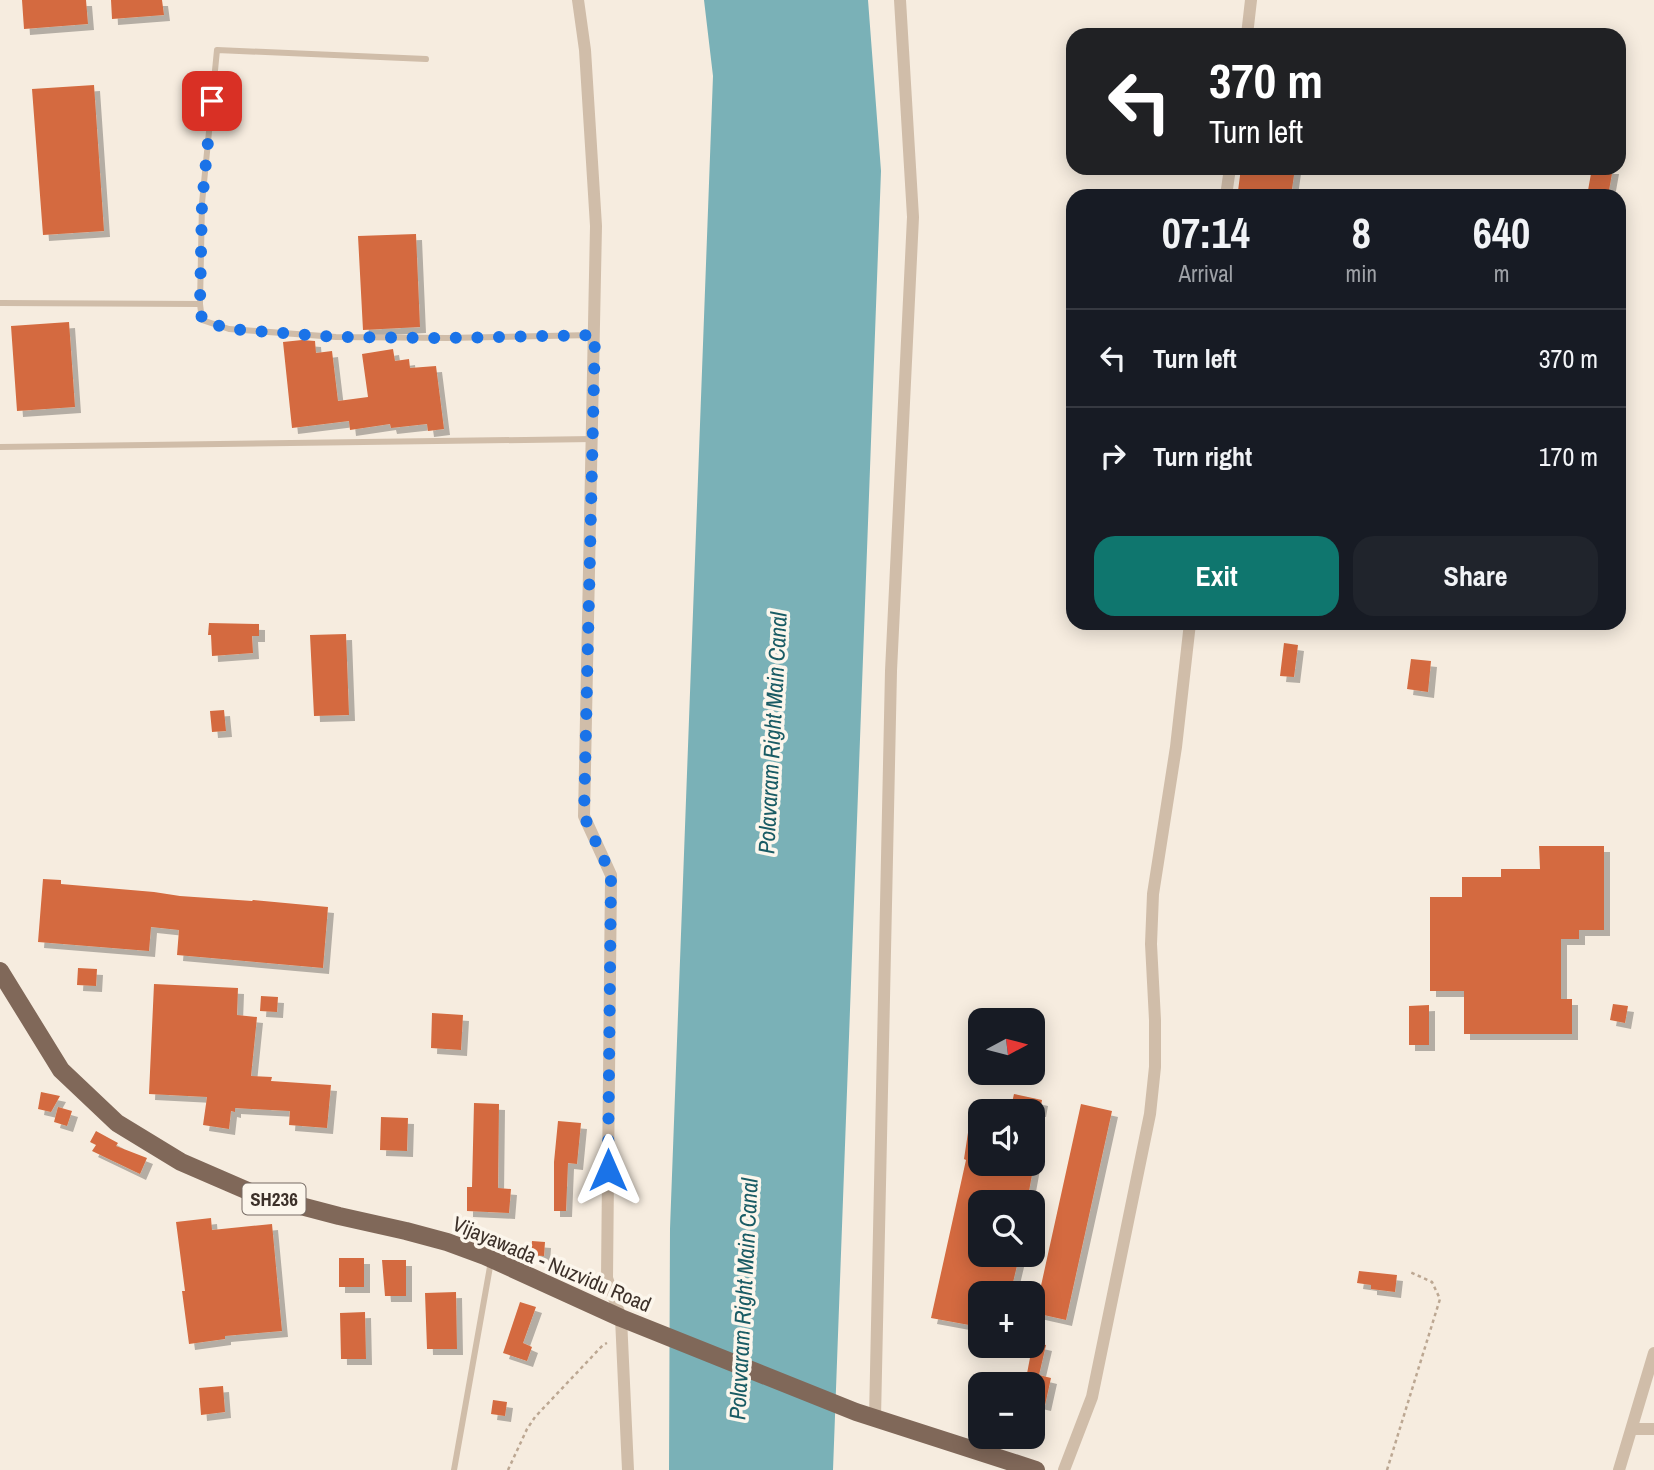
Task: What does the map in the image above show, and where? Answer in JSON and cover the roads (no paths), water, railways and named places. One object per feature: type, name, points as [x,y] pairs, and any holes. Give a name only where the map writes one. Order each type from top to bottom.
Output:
[{"type":"main road","name":"Vijayawada - Nuzvidu Road","points":[[0,971],[61,1070],[117,1123],[181,1162],[255,1194],[447,1242],[491,1259],[622,1326],[856,1412],[1036,1470]]},
{"type":"street","points":[[578,0],[596,226],[584,816],[611,875],[607,1278],[622,1326],[628,1470]]},
{"type":"street","points":[[875,1418],[891,671],[913,217],[900,0]]},
{"type":"street","points":[[1248,28],[1251,0]]},
{"type":"street","points":[[1064,1470],[1092,1397],[1150,1114],[1155,1032],[1151,944],[1153,894],[1176,747],[1190,630]]},
{"type":"street","points":[[1619,1470],[1654,1353]]},
{"type":"street","points":[[1632,1429],[1654,1429]]},
{"type":"lane","points":[[426,59],[217,50],[202,203],[202,320],[229,329],[350,337],[595,335]]},
{"type":"lane","points":[[0,303],[200,304]]},
{"type":"lane","points":[[0,447],[593,439]]},
{"type":"lane","points":[[454,1470],[491,1259]]},
{"type":"water","name":"Polavaram Right Main Canal","points":[[704,0],[868,0],[881,171],[833,1470],[669,1470],[670,1229],[713,76]]}]
